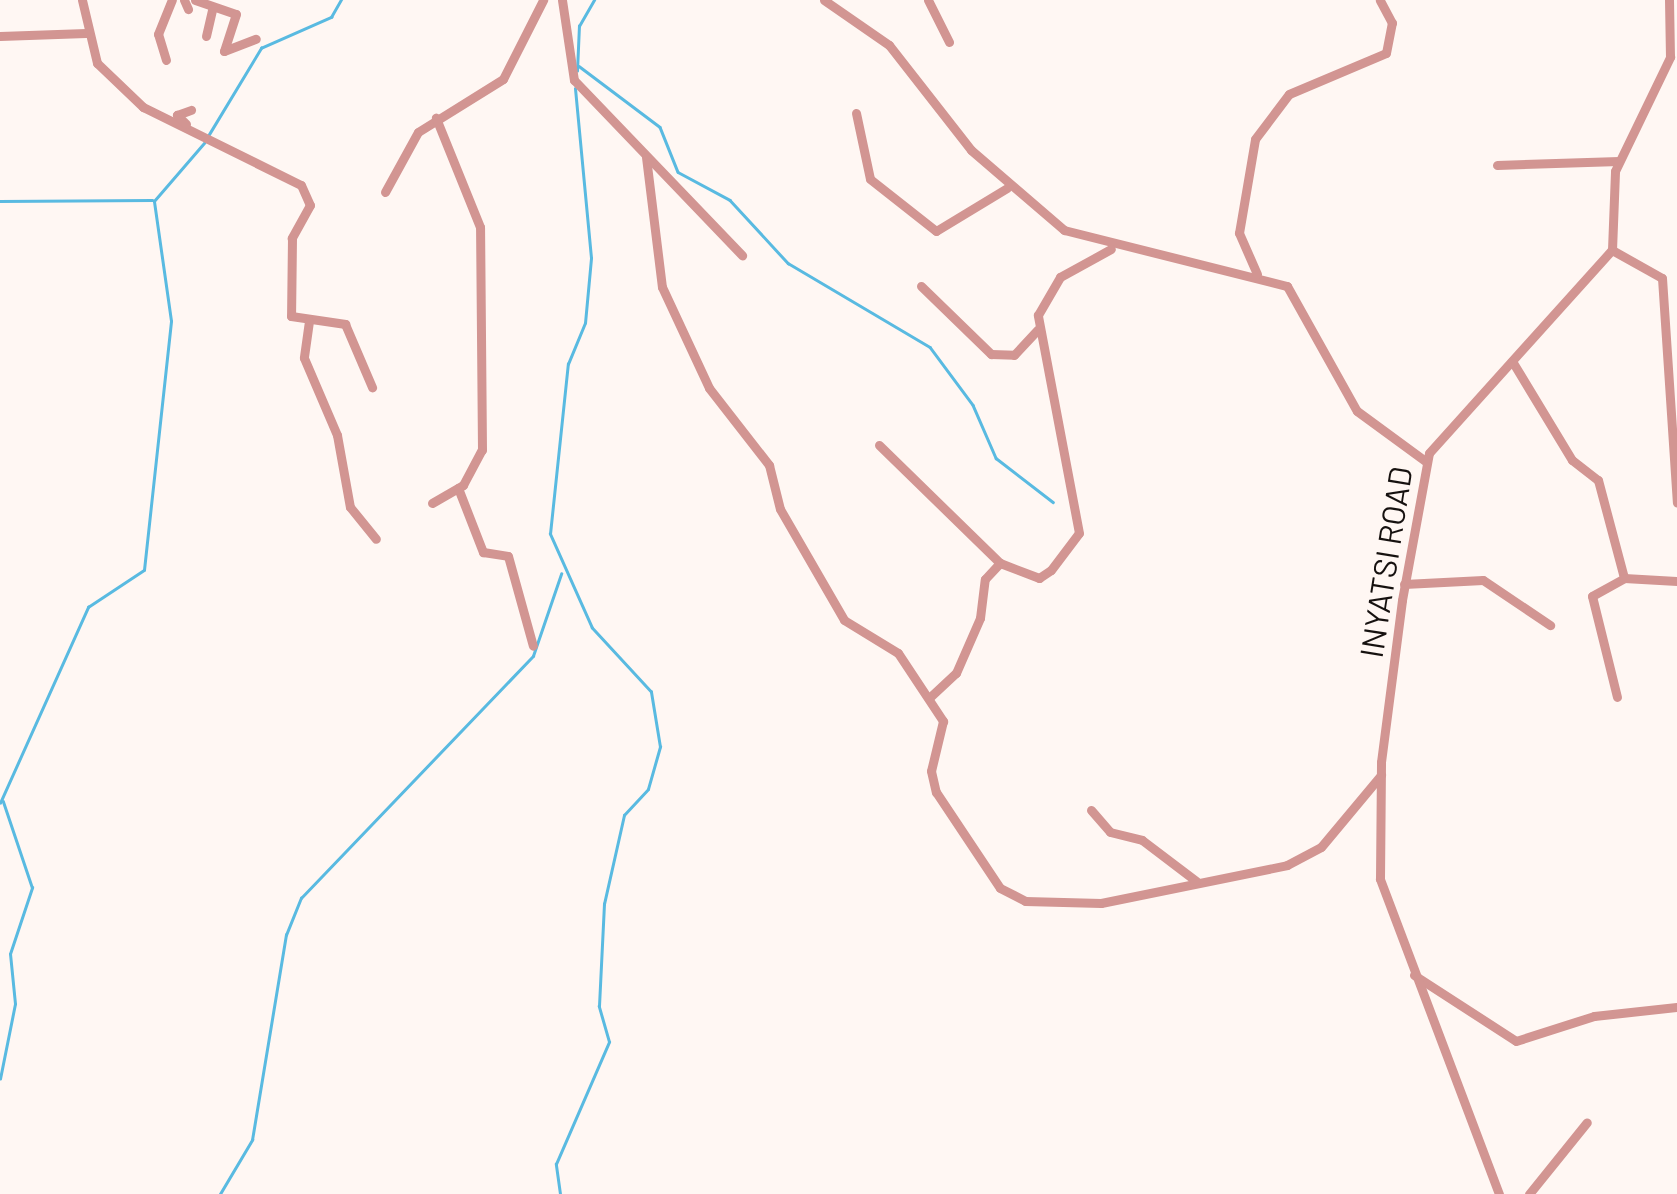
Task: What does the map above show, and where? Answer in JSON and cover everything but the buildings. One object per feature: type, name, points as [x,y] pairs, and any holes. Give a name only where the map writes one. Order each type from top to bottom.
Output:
[{"type":"street","points":[[82,0],[86,33],[97,63],[143,108],[266,160],[308,194],[290,249],[290,310],[309,322],[346,324],[372,387]]},
{"type":"street","points":[[166,60],[171,53],[158,34],[172,0]]},
{"type":"street","points":[[195,0],[212,9],[236,14],[224,51],[256,38]]},
{"type":"street","points":[[385,192],[405,146],[436,118],[503,79],[543,0]]},
{"type":"street","points":[[562,0],[561,39],[574,80],[646,157],[691,192],[742,256]]},
{"type":"street","points":[[824,0],[889,45],[1007,188],[1080,239],[1258,274],[1296,295],[1357,412],[1424,461]]},
{"type":"street","points":[[928,0],[949,42]]},
{"type":"street","points":[[1258,274],[1240,233],[1255,139],[1289,94],[1386,53],[1392,22],[1380,0]]},
{"type":"street","points":[[1669,0],[1670,57],[1619,162],[1612,250],[1662,278],[1677,502]]},
{"type":"street","points":[[206,36],[212,9]]},
{"type":"street","points":[[0,36],[86,33]]},
{"type":"street","points":[[191,110],[177,115],[196,133]]},
{"type":"street","points":[[856,113],[870,179],[936,231],[1007,188]]},
{"type":"street","points":[[432,504],[458,488],[482,450],[474,333],[482,248],[436,118]]},
{"type":"street","points":[[646,157],[662,287],[710,388],[770,465],[780,509],[844,620],[898,653],[944,721],[931,771],[936,792],[1010,896],[1101,903],[1307,858],[1381,775]]},
{"type":"street","points":[[1497,165],[1619,162]]},
{"type":"street","points":[[921,286],[990,354],[1014,355],[1038,329],[1052,285],[1113,247]]},
{"type":"street","name":"INYATSI ROAD","points":[[1499,1194],[1380,878],[1381,775],[1404,584],[1424,461],[1612,250]]},
{"type":"street","points":[[309,322],[304,358],[336,435],[350,506],[376,539]]},
{"type":"street","points":[[879,445],[1000,562],[1039,578],[1079,533],[1038,329]]},
{"type":"street","points":[[1512,361],[1572,460],[1598,480],[1624,578]]},
{"type":"street","points":[[458,488],[483,552],[508,556],[532,646]]},
{"type":"street","points":[[929,698],[956,674],[980,618],[985,579],[1000,562]]},
{"type":"street","points":[[1616,696],[1589,608],[1602,587],[1624,578],[1677,581]]},
{"type":"street","points":[[1404,584],[1483,580],[1550,626]]},
{"type":"street","points":[[1090,810],[1110,832],[1142,840],[1198,882]]},
{"type":"street","points":[[1414,976],[1516,1041],[1580,1019],[1677,1007]]},
{"type":"street","points":[[1530,1194],[1587,1122]]},
{"type":"waterway","points":[[208,136],[261,48],[331,17],[341,0]]},
{"type":"waterway","points":[[577,71],[579,26],[594,0]]},
{"type":"waterway","points":[[579,66],[660,127],[678,172],[730,200],[788,263],[930,347],[973,405],[996,458],[1053,502]]},
{"type":"waterway","points":[[560,1194],[556,1164],[609,1042],[599,1006],[604,904],[624,815],[648,789],[660,747],[651,692],[592,628],[550,534],[568,364],[585,323],[591,258],[575,89]]},
{"type":"waterway","points":[[0,803],[88,607],[144,570],[171,321],[154,201],[204,143]]},
{"type":"waterway","points":[[0,201],[152,200]]},
{"type":"waterway","points":[[220,1194],[252,1140],[286,935],[301,898],[533,656],[561,574]]},
{"type":"waterway","points":[[0,1079],[15,1004],[10,954],[32,888],[3,802]]}]
